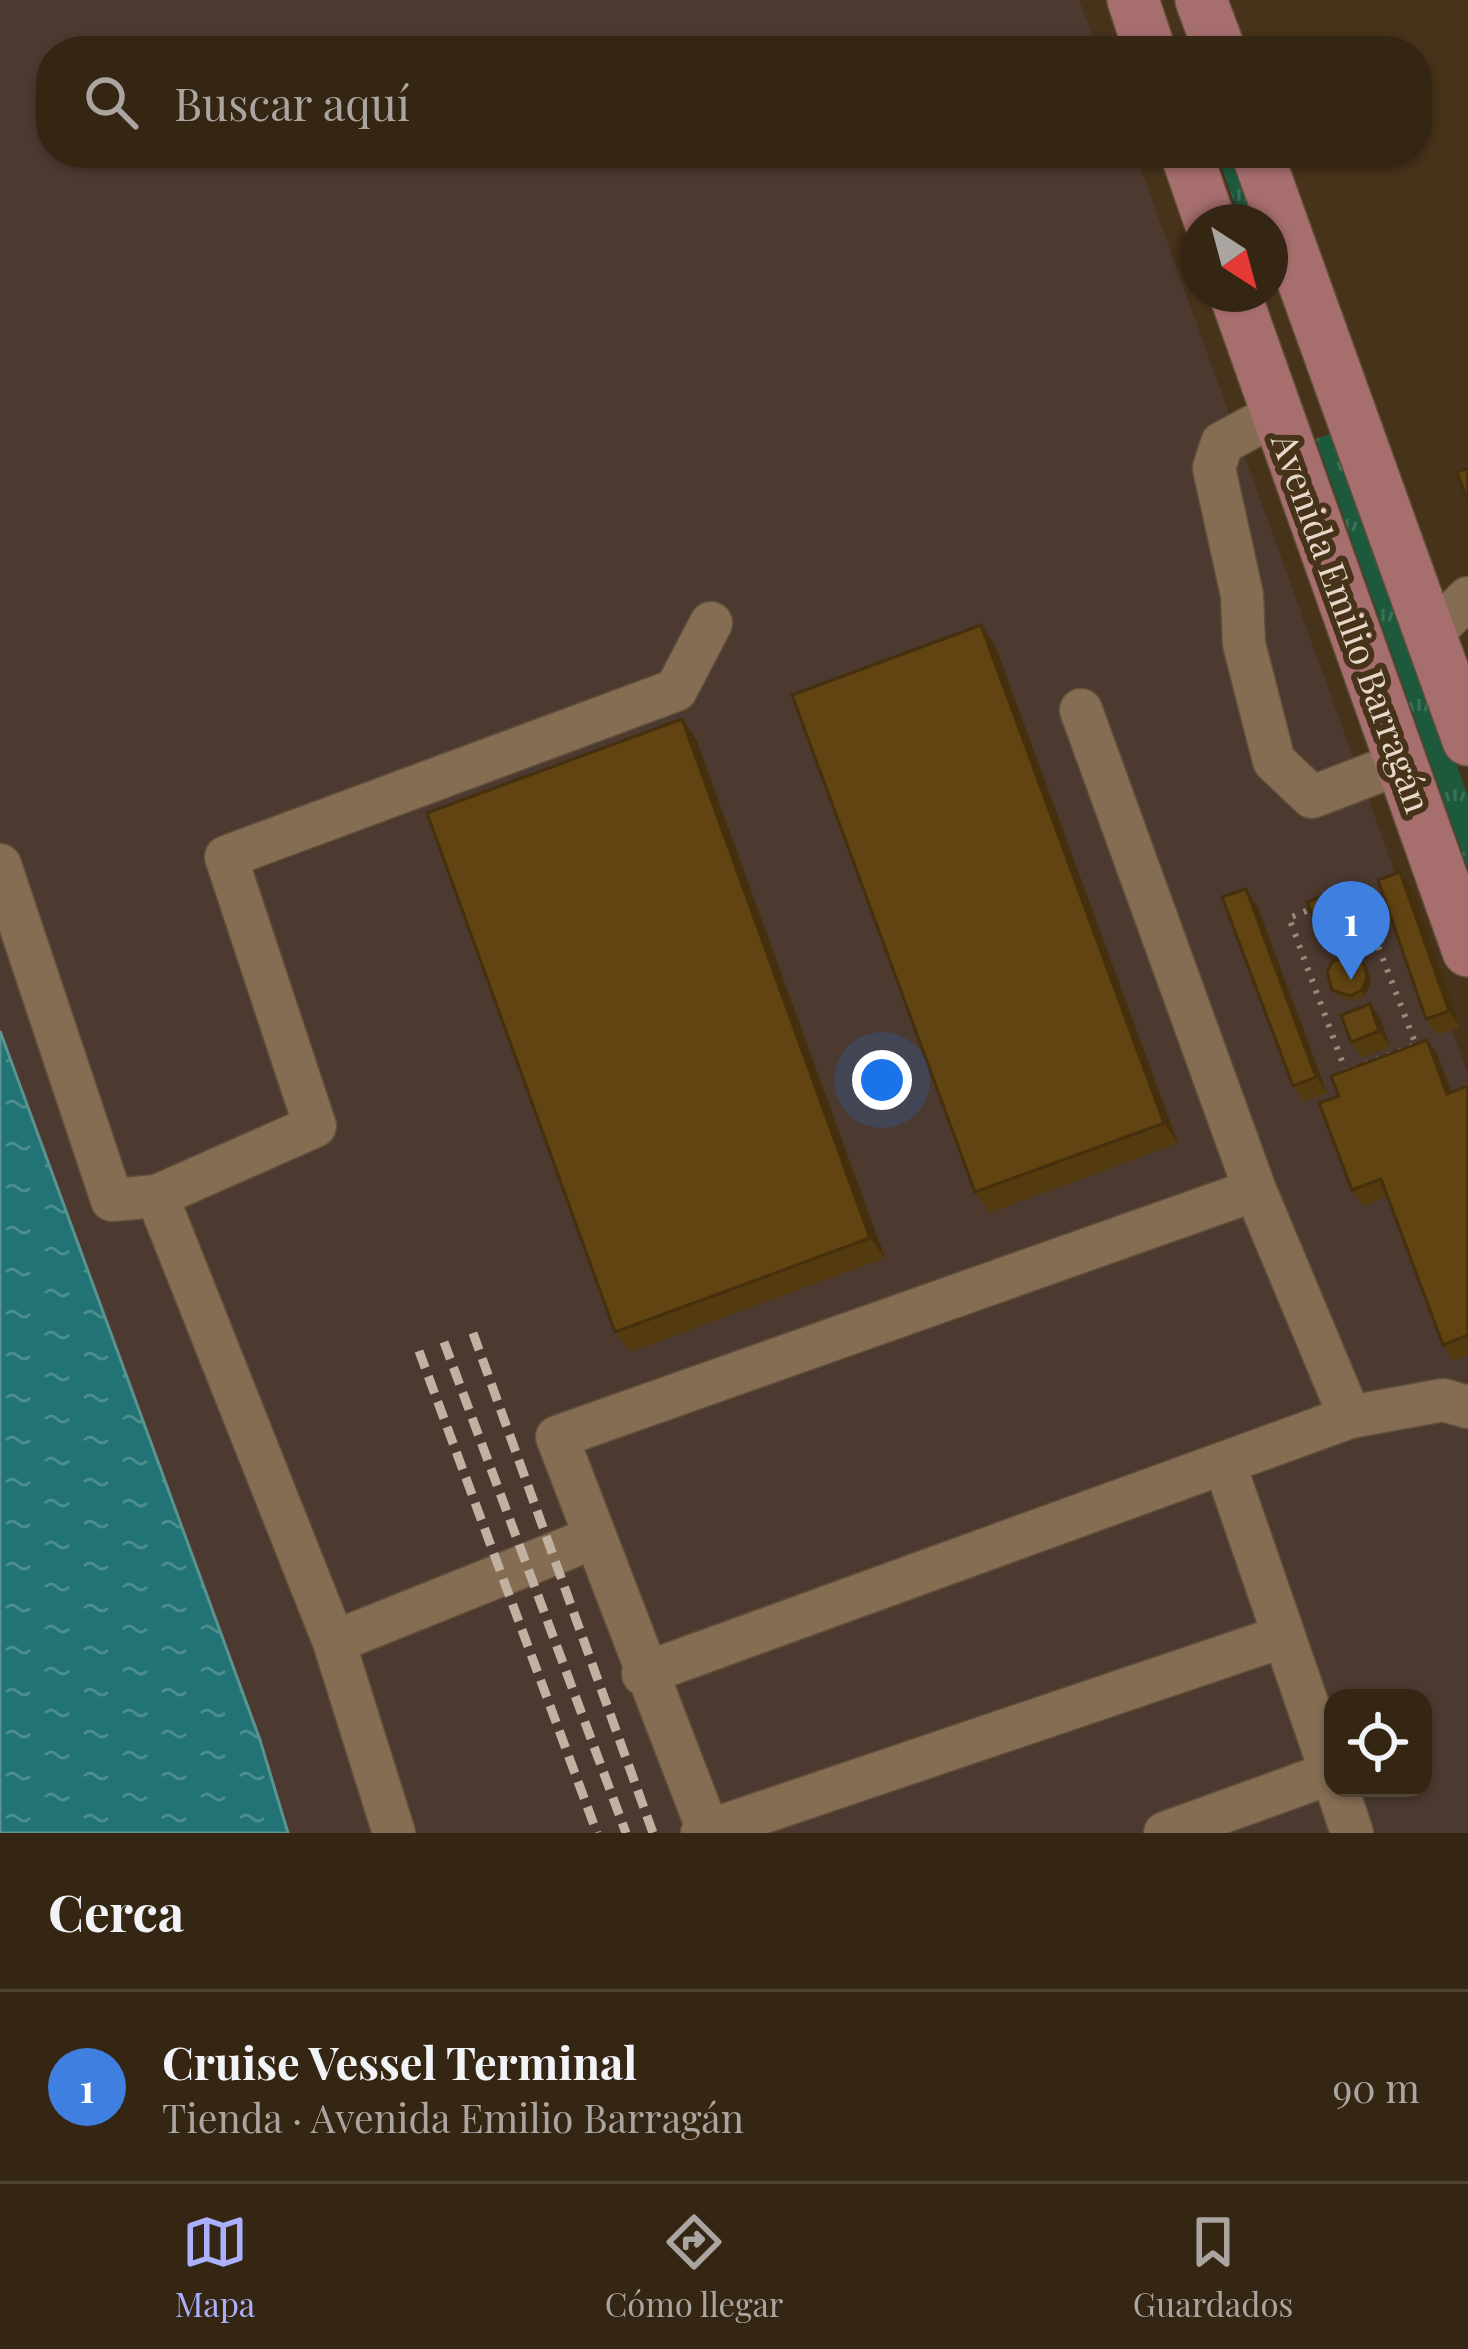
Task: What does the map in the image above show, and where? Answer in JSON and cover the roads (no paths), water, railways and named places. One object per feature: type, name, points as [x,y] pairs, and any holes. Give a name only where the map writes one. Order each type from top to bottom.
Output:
[{"type":"main road","points":[[1132,0],[1145,36]]},
{"type":"main road","points":[[1201,0],[1214,36]]},
{"type":"main road","points":[[1191,168],[1204,204]]},
{"type":"main road","name":"Avenida Emilio Barragán","points":[[1263,168],[1468,740]]},
{"type":"main road","name":"Avenida Emilio Barragán","points":[[1241,312],[1468,951]]},
{"type":"main road","points":[[1271,399],[1333,359]]},
{"type":"street","points":[[1271,399],[1222,443],[1214,468],[1242,595],[1244,644],[1274,761],[1312,797],[1401,764]]},
{"type":"street","points":[[1430,635],[1468,598]]},
{"type":"street","points":[[0,865],[112,1200],[157,1196],[315,1126],[226,857],[676,690],[711,623]]},
{"type":"street","points":[[1081,710],[1255,1190],[1350,1418]]},
{"type":"street","points":[[1255,1190],[557,1436],[706,1832],[1284,1636]]},
{"type":"street","points":[[157,1196],[334,1642],[394,1833]]},
{"type":"street","points":[[643,1673],[1350,1418],[1443,1400],[1468,1407]]},
{"type":"street","points":[[1225,1465],[1324,1751]]},
{"type":"street","points":[[334,1642],[593,1538]]},
{"type":"street","points":[[1165,1833],[1324,1783]]},
{"type":"street","points":[[1340,1797],[1352,1833]]},
{"type":"water","points":[[0,1031],[260,1740],[288,1833],[0,1833]]},
{"type":"railway","points":[[473,1333],[653,1833]]},
{"type":"railway","points":[[444,1342],[626,1833]]},
{"type":"railway","points":[[419,1351],[597,1833]]},
{"type":"place","name":"Cruise Vessel Terminal","points":[[1351,980]]}]
